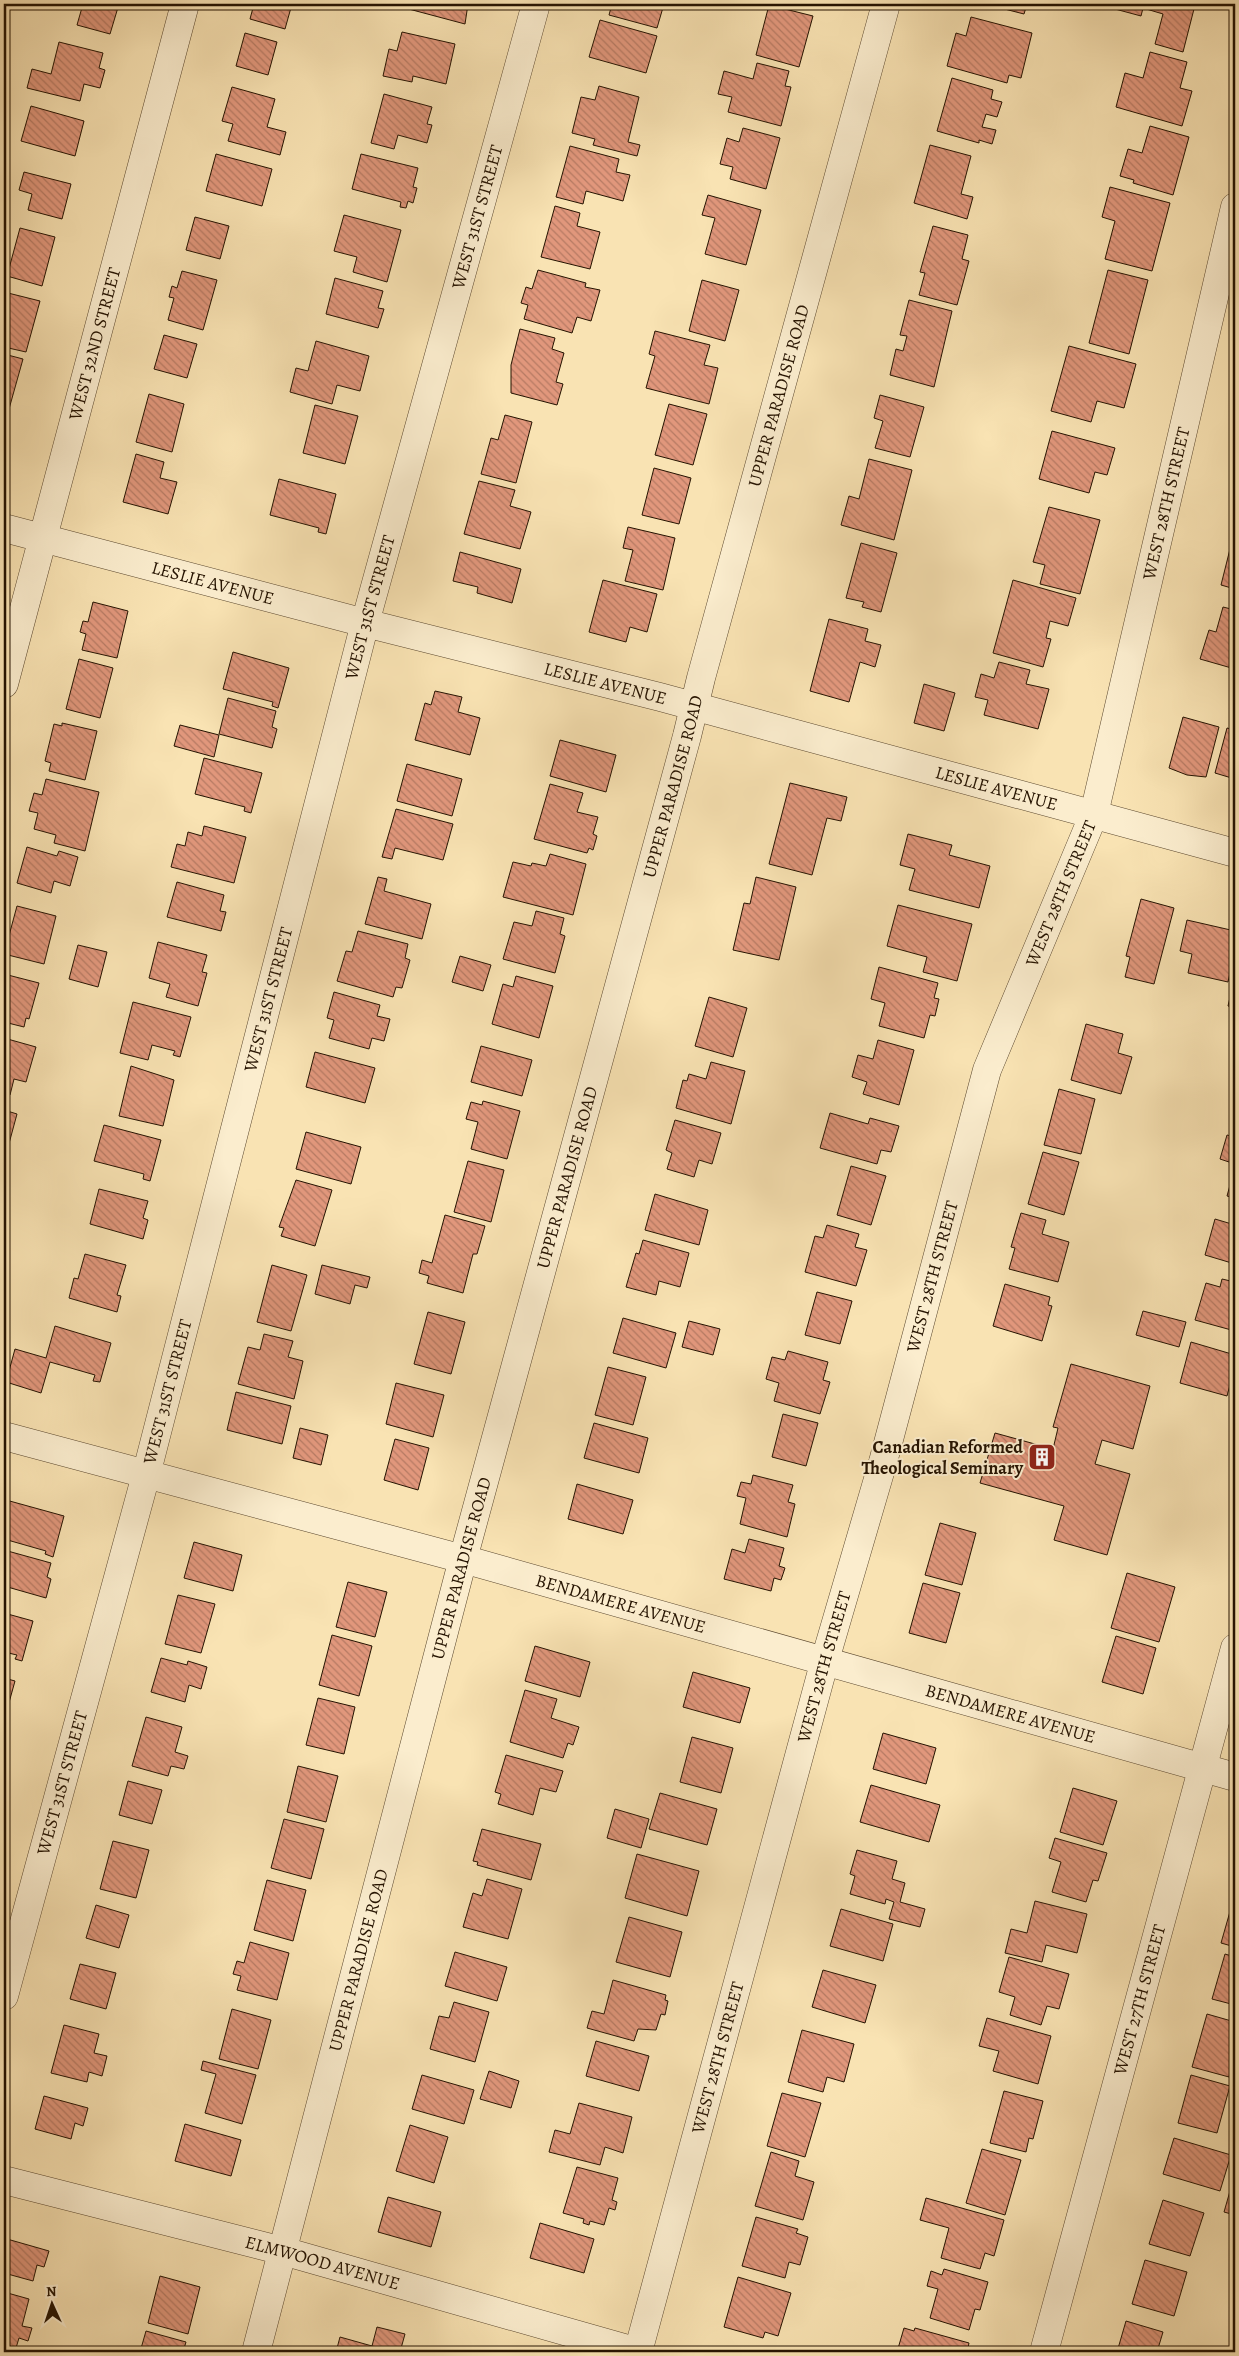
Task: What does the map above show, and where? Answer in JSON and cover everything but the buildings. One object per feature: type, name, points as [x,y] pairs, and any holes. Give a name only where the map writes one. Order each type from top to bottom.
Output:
[{"type":"street","name":"WEST 32ND STREET","points":[[4,684],[185,4]]},
{"type":"street","name":"WEST 31ST STREET","points":[[4,1996],[146,1475],[365,623],[536,4]]},
{"type":"street","name":"UPPER PARADISE ROAD","points":[[256,2352],[463,1559],[886,4]]},
{"type":"street","name":"WEST 28TH STREET","points":[[638,2352],[826,1660],[883,1462],[987,1070],[1094,814],[1235,207]]},
{"type":"street","name":"LESLIE AVENUE","points":[[4,528],[694,707],[1235,853]]},
{"type":"street","name":"BENDAMERE AVENUE","points":[[4,1436],[463,1559],[1235,1777]]},
{"type":"street","name":"WEST 27TH STREET","points":[[1044,2352],[1235,1648]]},
{"type":"street","name":"ELMWOOD AVENUE","points":[[4,2180],[283,2251],[638,2352]]},
{"type":"place","name":"Canadian Reformed Theological Seminary","points":[[1042,1457]]}]
